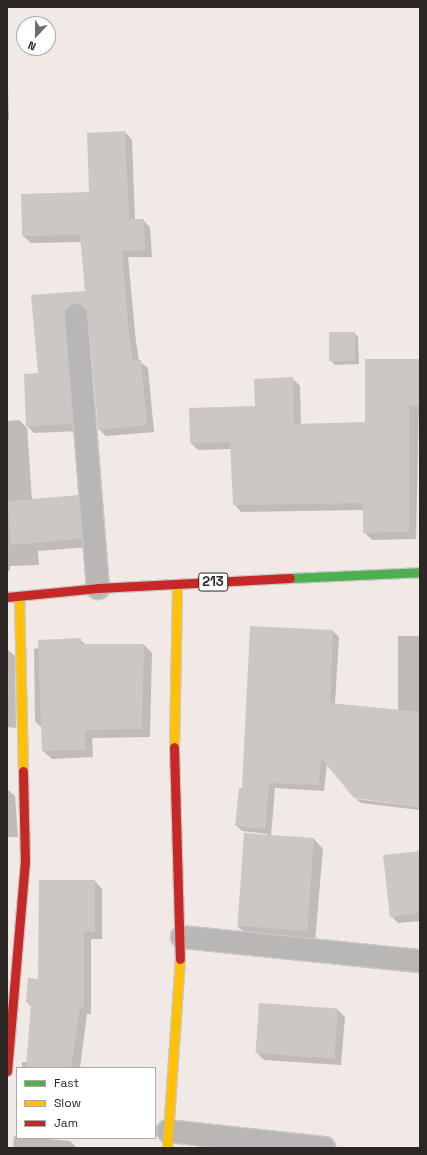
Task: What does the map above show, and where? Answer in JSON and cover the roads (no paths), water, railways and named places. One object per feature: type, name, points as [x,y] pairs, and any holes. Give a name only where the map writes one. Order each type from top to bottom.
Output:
[{"type":"street","points":[[76,315],[98,588]]},
{"type":"street","name":"213","points":[[7,597],[98,588],[420,572]]},
{"type":"street","points":[[177,585],[173,714],[182,937],[167,1139],[324,1148]]},
{"type":"street","points":[[7,1071],[25,862],[19,596]]},
{"type":"street","points":[[182,937],[420,961]]}]
